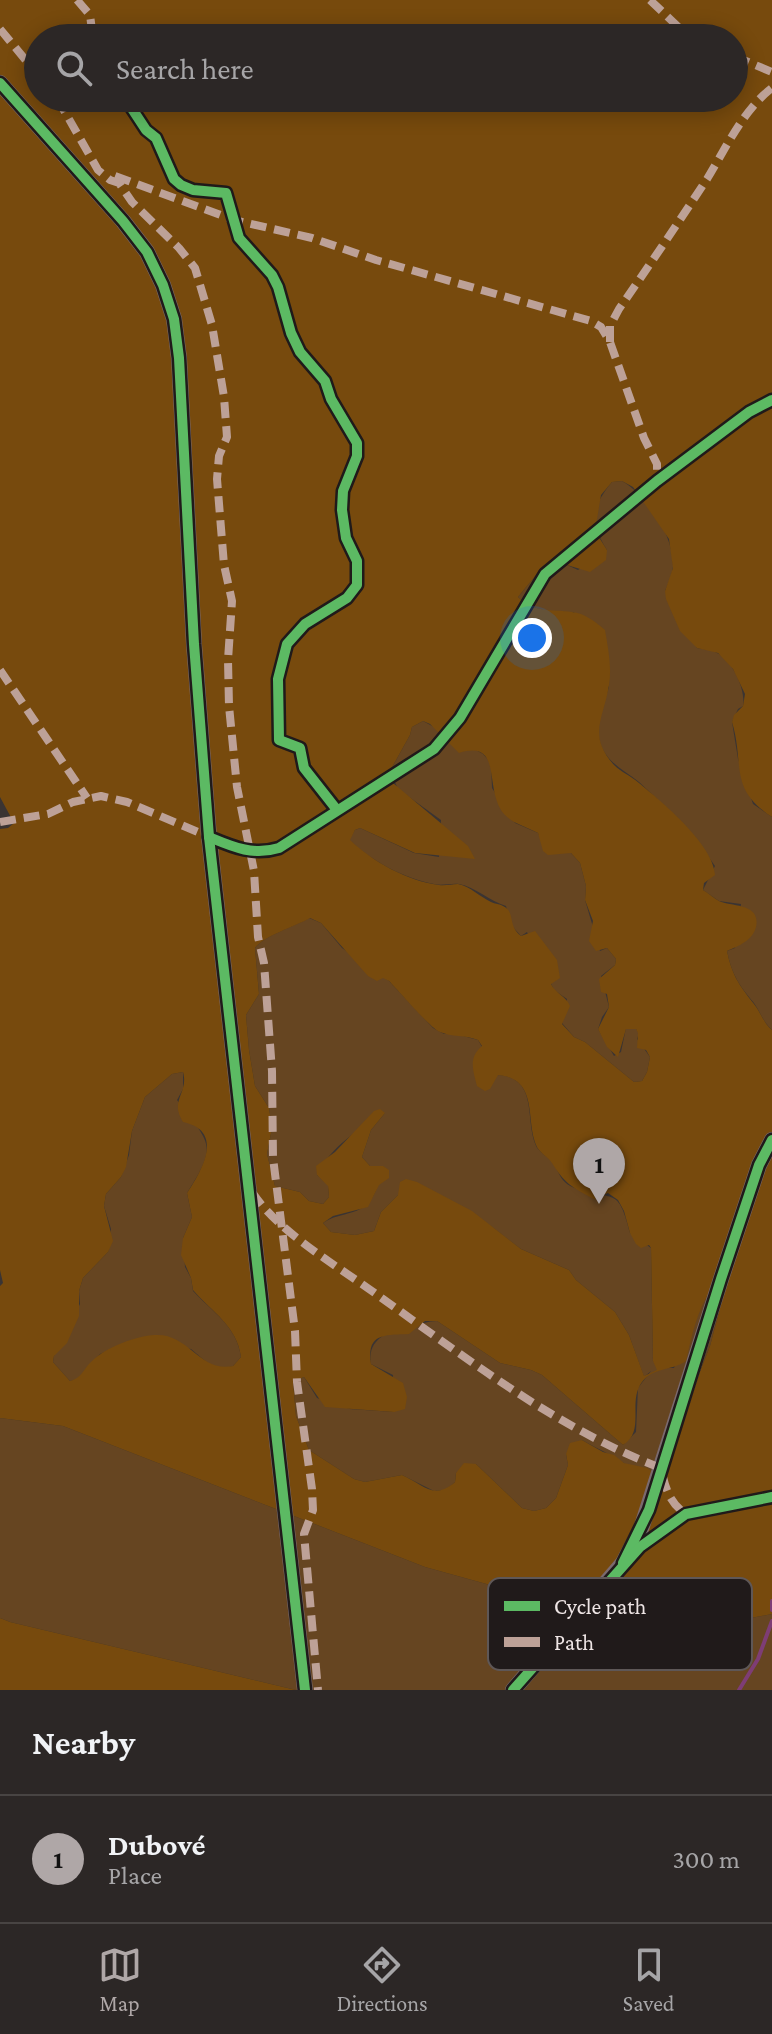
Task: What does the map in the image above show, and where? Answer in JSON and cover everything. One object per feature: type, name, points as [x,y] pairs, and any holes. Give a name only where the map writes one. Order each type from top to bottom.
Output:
[{"type":"street","points":[[0,83],[24,110]]},
{"type":"street","points":[[26,112],[147,252],[163,285],[174,319],[209,837],[305,1690]]},
{"type":"street","points":[[610,1578],[623,1563],[641,1529],[725,1265],[759,1165],[772,1140]]},
{"type":"street","points":[[513,1690],[530,1670]]},
{"type":"shaded area","points":[[0,0],[772,0],[772,817],[749,796],[740,775],[732,722],[743,706],[745,694],[733,669],[718,653],[697,648],[680,631],[665,591],[673,568],[669,539],[633,487],[622,481],[612,482],[601,495],[595,531],[607,550],[606,560],[590,572],[567,565],[541,569],[518,597],[537,608],[581,614],[605,630],[610,678],[599,735],[606,754],[617,767],[672,812],[706,850],[715,875],[704,883],[703,890],[719,901],[750,910],[756,919],[752,936],[727,951],[737,979],[772,1030],[772,1614],[752,1618],[752,1578],[488,1578],[488,1584],[425,1567],[63,1426],[0,1418],[0,1286],[3,1283],[0,1270],[0,829],[14,823],[0,797]],"holes":[[[423,721],[430,724],[459,753],[482,753],[504,814],[538,833],[543,851],[548,855],[571,853],[580,863],[586,886],[585,900],[593,921],[589,941],[596,951],[607,948],[616,959],[615,965],[599,979],[601,992],[607,994],[609,1007],[598,1029],[607,1047],[618,1057],[626,1029],[636,1029],[637,1048],[646,1050],[650,1057],[642,1081],[634,1082],[585,1042],[574,1037],[562,1024],[570,1006],[551,984],[560,978],[557,960],[535,931],[521,936],[503,906],[462,885],[427,883],[403,875],[350,840],[355,830],[360,828],[415,853],[475,859],[468,846],[393,783],[390,771],[412,727]],[[310,918],[321,923],[368,976],[377,981],[383,978],[389,981],[436,1029],[444,1034],[478,1040],[482,1046],[473,1064],[477,1086],[485,1091],[490,1089],[498,1075],[512,1078],[521,1085],[526,1094],[534,1140],[539,1150],[575,1188],[594,1199],[608,1193],[618,1200],[636,1244],[641,1248],[649,1245],[651,1248],[653,1361],[657,1370],[644,1376],[629,1335],[615,1312],[576,1280],[569,1270],[521,1249],[472,1211],[417,1182],[406,1179],[400,1182],[398,1195],[381,1212],[374,1231],[355,1235],[331,1232],[323,1223],[333,1216],[368,1207],[379,1185],[389,1178],[389,1170],[383,1166],[370,1166],[362,1157],[371,1130],[385,1113],[380,1109],[374,1111],[335,1152],[316,1166],[317,1175],[328,1186],[329,1197],[323,1204],[309,1201],[300,1192],[275,1186],[267,1154],[272,1128],[269,1108],[255,1086],[246,1015],[259,994],[255,948]],[[183,1072],[184,1086],[178,1102],[183,1122],[196,1127],[207,1142],[203,1163],[187,1193],[192,1217],[183,1238],[181,1255],[193,1290],[229,1328],[241,1357],[233,1366],[222,1367],[203,1359],[177,1340],[167,1336],[147,1336],[105,1351],[70,1381],[53,1362],[54,1356],[67,1343],[79,1316],[79,1291],[83,1278],[108,1252],[113,1241],[104,1206],[106,1194],[126,1167],[132,1131],[145,1097],[172,1074]],[[712,1288],[724,1293],[710,1346],[659,1476],[647,1468],[624,1463],[582,1440],[570,1443],[566,1454],[568,1465],[556,1498],[546,1508],[534,1511],[522,1508],[476,1464],[464,1463],[456,1473],[455,1482],[434,1491],[402,1475],[365,1482],[354,1479],[309,1450],[296,1416],[293,1382],[304,1377],[325,1407],[394,1412],[405,1409],[407,1397],[403,1383],[371,1364],[371,1346],[379,1338],[409,1334],[425,1321],[437,1321],[500,1363],[542,1375],[623,1445],[634,1432],[636,1398],[642,1382],[657,1371],[686,1361],[702,1305]]]},
{"type":"shaded area","points":[[622,481],[641,496],[664,530],[673,567],[665,591],[697,648],[723,657],[737,676],[742,692],[743,706],[738,709],[732,722],[738,759],[753,804],[772,817],[772,1030],[740,985],[727,951],[735,948],[741,904],[719,901],[703,890],[715,866],[707,854],[670,812],[614,763],[602,748],[598,733],[609,687],[574,612],[537,608],[518,597],[541,569],[567,565],[578,570],[607,550],[598,532],[595,515],[600,499],[612,482]]},
{"type":"shaded area","points":[[423,721],[483,754],[491,763],[492,788],[515,823],[538,833],[543,844],[571,853],[580,863],[586,886],[585,900],[600,951],[607,948],[616,959],[615,965],[601,976],[609,1007],[598,1029],[614,1056],[621,1052],[626,1028],[636,1029],[639,1033],[637,1039],[650,1057],[642,1081],[634,1082],[585,1042],[574,1037],[562,1023],[567,999],[554,990],[527,932],[521,936],[511,925],[506,906],[465,886],[434,884],[400,873],[378,862],[349,840],[360,828],[414,853],[439,857],[441,820],[398,789],[390,771],[412,727]]},
{"type":"shaded area","points":[[309,918],[321,923],[342,948],[389,981],[433,1028],[444,1034],[478,1040],[498,1075],[511,1078],[526,1093],[538,1149],[552,1161],[563,1180],[575,1188],[618,1201],[630,1233],[651,1248],[653,1361],[674,1368],[703,1301],[712,1288],[724,1293],[710,1346],[659,1476],[626,1464],[582,1440],[566,1454],[568,1465],[556,1498],[546,1508],[534,1511],[522,1508],[476,1464],[456,1473],[455,1482],[446,1490],[434,1491],[402,1475],[365,1482],[354,1479],[309,1450],[296,1416],[293,1382],[304,1377],[317,1398],[350,1409],[394,1412],[393,1375],[371,1364],[373,1347],[385,1334],[424,1323],[437,1321],[500,1363],[542,1375],[623,1445],[636,1432],[638,1388],[651,1371],[644,1377],[629,1335],[615,1312],[576,1280],[569,1270],[521,1249],[492,1227],[398,1195],[381,1212],[374,1231],[355,1235],[331,1232],[323,1223],[360,1209],[374,1194],[382,1166],[370,1166],[362,1157],[371,1130],[385,1113],[329,1156],[317,1175],[328,1185],[329,1197],[323,1204],[309,1201],[300,1192],[275,1186],[267,1154],[272,1128],[269,1108],[255,1086],[246,1015],[259,994],[255,948]]},
{"type":"shaded area","points":[[183,1072],[183,1089],[177,1100],[202,1135],[207,1152],[187,1193],[192,1217],[183,1238],[185,1267],[193,1291],[229,1328],[241,1357],[233,1366],[222,1369],[210,1365],[191,1349],[134,1340],[100,1354],[77,1380],[70,1381],[53,1362],[54,1356],[80,1304],[79,1291],[83,1278],[108,1252],[111,1229],[104,1206],[106,1194],[121,1177],[129,1155],[132,1131],[145,1097],[172,1074]]},
{"type":"shaded area","points":[[0,1418],[63,1426],[425,1567],[488,1584],[488,1670],[752,1670],[752,1618],[772,1614],[772,1690],[296,1690],[0,1618]]},
{"type":"shaded area","points":[[0,1618],[10,1622],[296,1690],[0,1690]]},
{"type":"waterway","points":[[772,1601],[772,1610]]},
{"type":"waterway","points":[[752,1669],[772,1621]]},
{"type":"waterway","points":[[739,1690],[751,1670]]},
{"type":"marked path","points":[[77,0],[90,15],[91,24]]},
{"type":"marked path","points":[[650,0],[675,24]]},
{"type":"marked path","points":[[0,29],[24,58]]},
{"type":"marked path","points":[[748,62],[772,72]]},
{"type":"marked path","points":[[610,342],[610,326],[619,309],[707,179],[744,118],[772,88]]},
{"type":"marked path","points":[[65,112],[98,170],[119,183],[132,202],[195,268],[212,325],[224,397],[227,437],[219,456],[217,479],[224,565],[232,601],[229,706],[237,787],[254,871],[258,937],[264,963],[272,1071],[273,1158],[312,1489],[313,1510],[304,1534],[318,1690]]},
{"type":"marked path","points":[[115,176],[234,220],[312,238],[376,260],[591,321],[601,327],[610,342],[644,438],[657,464],[657,481]]},
{"type":"marked path","points":[[0,670],[87,798]]},
{"type":"marked path","points":[[0,822],[48,814],[73,802],[101,796],[127,802],[212,838]]},
{"type":"marked path","points":[[252,1192],[276,1220],[306,1245],[474,1364],[546,1411],[661,1468],[672,1500],[686,1514]]},
{"type":"cycle path","points":[[0,83],[24,110]]},
{"type":"cycle path","points":[[26,112],[147,252],[163,285],[174,319],[209,837],[305,1690]]},
{"type":"cycle path","points":[[134,112],[146,130],[156,138],[174,179],[193,190],[226,193],[239,238],[272,275],[300,352],[325,381],[331,399],[357,443],[357,456],[343,491],[342,510],[346,538],[357,561],[357,585],[347,598],[305,624],[287,644],[278,679],[279,740],[300,748],[304,768],[337,810]]},
{"type":"cycle path","points":[[209,837],[252,851],[279,848],[434,749],[460,718],[545,574],[657,481],[749,412],[772,400]]},
{"type":"cycle path","points":[[623,1563],[649,1510],[721,1279],[759,1165],[772,1140]]},
{"type":"cycle path","points":[[612,1578],[640,1547],[686,1514],[772,1497]]},
{"type":"cycle path","points":[[513,1690],[531,1670]]},
{"type":"place","name":"Dubové","points":[[599,1204]]}]
